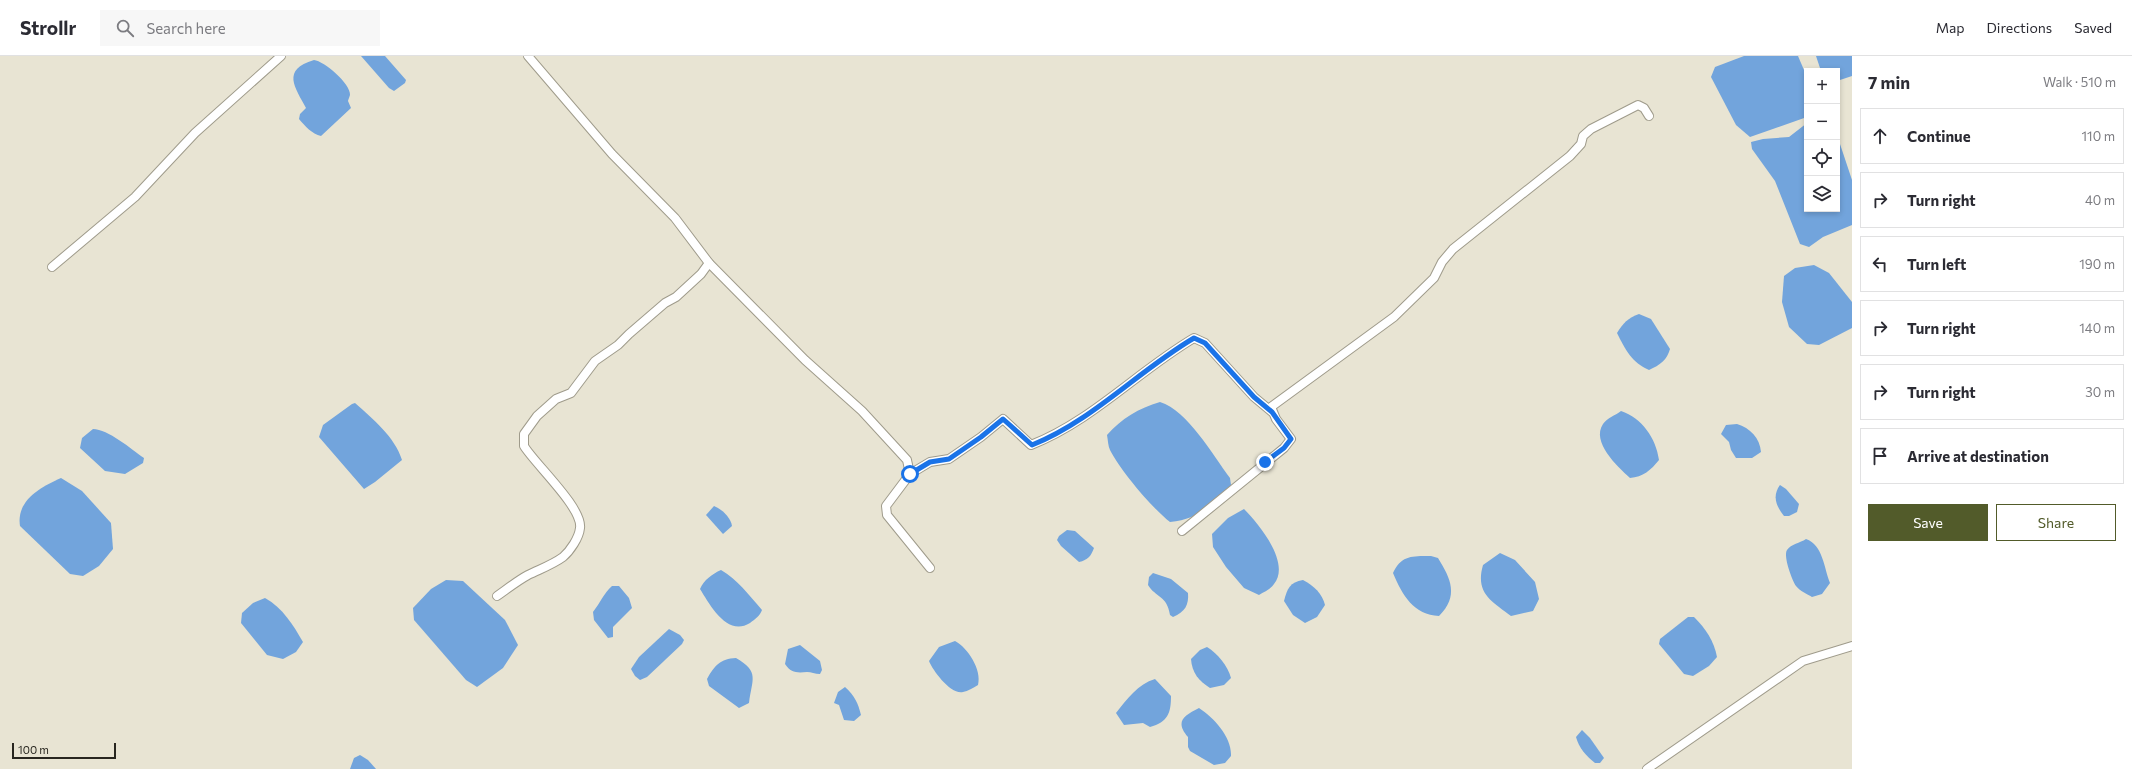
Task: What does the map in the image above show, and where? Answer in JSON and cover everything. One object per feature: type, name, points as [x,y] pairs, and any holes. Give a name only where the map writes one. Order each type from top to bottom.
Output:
[{"type":"street","points":[[52,267],[135,197],[195,133],[281,56]]},
{"type":"street","points":[[528,56],[612,154],[674,218],[709,263],[805,360],[862,411],[907,460],[910,474]]},
{"type":"street","points":[[1272,412],[1271,407],[1282,398],[1394,318],[1434,278],[1442,262],[1453,249],[1570,156],[1581,144],[1583,136],[1591,129],[1638,105],[1644,108],[1649,116]]},
{"type":"street","points":[[497,596],[528,576],[564,556],[575,541],[581,528],[577,514],[563,493],[524,446],[524,434],[528,426],[550,404],[571,393],[596,361],[618,345],[665,303],[676,297],[701,274],[709,263]]},
{"type":"street","points":[[930,568],[887,515],[886,506],[910,474],[930,462],[949,459],[981,437],[1003,419],[1032,445],[1055,436],[1122,391],[1174,350],[1194,338],[1205,343],[1254,397],[1272,412],[1291,439],[1284,448],[1182,531]]},
{"type":"street","points":[[1647,769],[1803,661],[1852,646]]},
{"type":"water","points":[[361,56],[385,56],[406,80],[405,83],[394,91],[389,88]]},
{"type":"water","points":[[1744,56],[1798,56],[1804,70],[1804,118],[1750,137],[1736,125],[1711,77],[1715,67]]},
{"type":"water","points":[[1816,56],[1852,56],[1852,76],[1840,80],[1840,68],[1820,68]]},
{"type":"water","points":[[314,60],[324,64],[342,79],[349,90],[350,95],[348,101],[351,108],[321,136],[312,132],[299,119],[300,114],[306,108],[295,86],[294,80],[294,74],[297,69]]},
{"type":"water","points":[[1804,125],[1804,212],[1840,212],[1840,144],[1852,180],[1852,225],[1823,237],[1809,247],[1800,244],[1775,181],[1752,149],[1751,142],[1763,139],[1789,137]]},
{"type":"water","points":[[1814,265],[1829,273],[1852,302],[1852,328],[1819,345],[1807,344],[1789,327],[1782,302],[1784,276],[1795,268]]},
{"type":"water","points":[[1639,314],[1651,319],[1670,349],[1662,362],[1649,370],[1638,364],[1626,350],[1617,333],[1626,321]]},
{"type":"water","points":[[1160,402],[1180,414],[1199,434],[1230,478],[1231,485],[1204,510],[1189,518],[1170,522],[1146,498],[1121,468],[1110,450],[1107,435],[1118,424],[1131,415],[1145,407]]},
{"type":"water","points":[[355,403],[389,436],[402,460],[364,489],[319,437],[323,425]]},
{"type":"water","points":[[1621,411],[1629,414],[1647,430],[1655,444],[1659,460],[1650,470],[1639,476],[1630,478],[1607,453],[1600,438],[1600,431],[1603,424],[1609,418]]},
{"type":"water","points":[[1737,424],[1754,434],[1759,442],[1761,452],[1752,458],[1736,458],[1731,450],[1729,442],[1721,434],[1726,425]]},
{"type":"water","points":[[93,429],[105,432],[119,440],[144,458],[143,463],[125,474],[105,471],[80,448],[82,438]]},
{"type":"water","points":[[61,478],[82,491],[111,523],[113,549],[99,566],[83,576],[70,574],[20,526],[22,509],[26,502],[38,490]]},
{"type":"water","points":[[1780,485],[1786,489],[1799,504],[1797,512],[1789,516],[1784,516],[1777,505],[1776,493]]},
{"type":"water","points":[[714,506],[726,514],[732,526],[723,534],[706,515]]},
{"type":"water","points":[[1244,509],[1265,534],[1276,555],[1279,566],[1278,575],[1273,586],[1259,595],[1244,588],[1226,567],[1213,547],[1212,534],[1228,518]]},
{"type":"water","points":[[1067,530],[1075,531],[1094,548],[1087,559],[1079,562],[1061,546],[1057,540],[1059,536]]},
{"type":"water","points":[[1806,539],[1816,546],[1822,558],[1830,583],[1822,594],[1812,597],[1796,586],[1790,574],[1786,557],[1787,550],[1789,548]]},
{"type":"water","points":[[1500,553],[1515,560],[1535,582],[1539,599],[1533,611],[1511,616],[1491,601],[1486,595],[1481,583],[1483,565]]},
{"type":"water","points":[[1431,556],[1438,558],[1451,587],[1449,601],[1439,616],[1430,615],[1416,608],[1400,589],[1393,573],[1400,563],[1408,558]]},
{"type":"water","points":[[721,570],[738,583],[762,610],[759,616],[750,623],[742,626],[734,626],[727,623],[714,610],[700,589],[714,573]]},
{"type":"water","points":[[1153,573],[1171,579],[1188,593],[1187,605],[1181,613],[1173,617],[1170,615],[1169,609],[1164,600],[1148,585],[1149,577]]},
{"type":"water","points":[[446,580],[463,581],[505,620],[518,645],[503,668],[477,687],[466,680],[414,620],[413,608],[431,589]]},
{"type":"water","points":[[1303,580],[1317,590],[1325,605],[1317,617],[1305,623],[1293,615],[1284,601],[1286,593],[1292,584]]},
{"type":"water","points":[[612,586],[619,586],[629,598],[632,608],[613,627],[613,637],[608,638],[594,620],[593,612]]},
{"type":"water","points":[[265,598],[282,612],[303,642],[296,652],[283,659],[267,655],[241,623],[242,613],[253,603]]},
{"type":"water","points":[[1688,617],[1694,617],[1706,631],[1712,640],[1717,657],[1709,666],[1693,676],[1684,674],[1659,644],[1660,639]]},
{"type":"water","points":[[669,629],[680,635],[684,640],[682,644],[647,677],[640,680],[635,676],[631,669],[639,657]]},
{"type":"water","points":[[955,641],[965,649],[973,660],[979,679],[978,685],[963,692],[953,690],[948,686],[938,676],[929,661],[939,647]]},
{"type":"water","points":[[800,645],[820,661],[822,670],[820,674],[794,672],[785,664],[788,649]]},
{"type":"water","points":[[1207,647],[1222,660],[1230,673],[1231,678],[1224,685],[1210,688],[1199,679],[1193,668],[1191,659],[1200,650]]},
{"type":"water","points":[[736,658],[749,668],[753,677],[749,703],[739,708],[709,686],[707,679],[722,661]]},
{"type":"water","points":[[1155,679],[1171,696],[1169,712],[1165,719],[1150,727],[1143,723],[1124,725],[1116,713],[1138,688]]},
{"type":"water","points":[[845,687],[856,700],[859,707],[861,715],[854,721],[844,720],[839,705],[834,703],[838,692]]},
{"type":"water","points":[[1199,708],[1216,723],[1229,742],[1231,756],[1225,763],[1214,765],[1190,751],[1188,747],[1188,737],[1184,732],[1182,723],[1185,717]]},
{"type":"water","points":[[1582,730],[1590,738],[1604,758],[1600,763],[1595,763],[1583,752],[1579,745],[1576,737]]},
{"type":"water","points":[[360,755],[368,760],[376,769],[350,769],[354,758]]},
{"type":"route","points":[[910,474],[930,462],[949,459],[981,437],[1003,419],[1032,445],[1055,436],[1122,391],[1174,350],[1194,338],[1205,343],[1254,397],[1272,412],[1291,439],[1284,448],[1265,462]]}]
